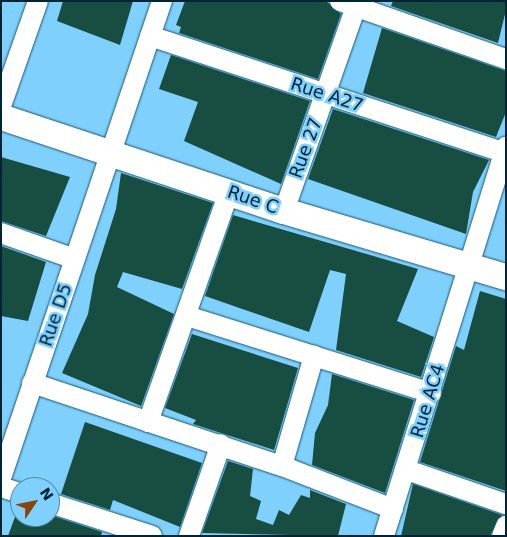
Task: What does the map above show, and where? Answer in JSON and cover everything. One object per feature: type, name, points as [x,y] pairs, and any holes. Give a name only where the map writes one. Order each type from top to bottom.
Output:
[{"type":"street","points":[[1,106],[38,1]]},
{"type":"street","name":"Rue D5","points":[[1,478],[162,1]]},
{"type":"street","points":[[351,3],[506,59]]},
{"type":"street","name":"Rue 27","points":[[284,210],[326,95],[351,3]]},
{"type":"street","name":"Rue A27","points":[[150,36],[326,95],[505,151]]},
{"type":"street","name":"Rue C","points":[[1,117],[284,210],[506,277]]},
{"type":"street","name":"Rue AC4","points":[[384,536],[407,470],[467,265],[505,151]]},
{"type":"street","points":[[148,422],[187,316],[229,192]]},
{"type":"street","points":[[1,233],[76,259]]},
{"type":"street","points":[[187,316],[431,393]]},
{"type":"street","points":[[282,466],[314,356]]},
{"type":"street","points":[[32,383],[220,444],[393,509]]},
{"type":"street","points":[[189,536],[220,444]]},
{"type":"street","points":[[407,470],[506,504]]},
{"type":"street","points":[[60,507],[117,530],[152,536]]},
{"type":"street","points":[[502,536],[506,527]]},
{"type":"building","points":[[63,1],[133,1],[120,45],[57,21]]},
{"type":"building","points":[[185,1],[326,1],[341,14],[318,79],[179,33],[181,27],[176,25]]},
{"type":"building","points":[[393,1],[506,1],[506,10],[498,43],[391,6]]},
{"type":"building","points":[[382,28],[506,71],[506,112],[496,137],[363,93]]},
{"type":"building","points":[[171,55],[310,101],[281,184],[184,141],[198,102],[159,89]]},
{"type":"building","points":[[333,109],[489,160],[473,192],[466,234],[308,179]]},
{"type":"building","points":[[1,157],[70,177],[46,236],[1,221]]},
{"type":"building","points":[[121,173],[213,203],[182,289],[123,272],[117,287],[174,314],[141,406],[62,373],[88,314],[95,275],[116,209]]},
{"type":"building","points":[[233,215],[418,269],[397,321],[434,337],[421,377],[336,350],[346,274],[330,270],[309,332],[205,296]]},
{"type":"building","points":[[1,246],[46,262],[28,321],[1,316]]},
{"type":"building","points":[[480,291],[506,299],[506,491],[420,462],[456,346],[464,350]]},
{"type":"building","points":[[192,334],[298,368],[274,450],[193,424],[196,420],[165,408]]},
{"type":"building","points":[[332,374],[414,400],[385,493],[312,465],[315,433],[328,405]]},
{"type":"building","points":[[85,422],[202,463],[180,527],[113,500],[110,510],[61,494]]},
{"type":"building","points":[[228,461],[253,469],[250,496],[261,501],[256,519],[273,525],[279,510],[289,515],[301,495],[310,498],[310,490],[346,504],[338,536],[202,533]]},
{"type":"building","points":[[413,484],[502,515],[490,536],[401,536]]},
{"type":"building","points":[[60,518],[102,532],[101,536],[8,536],[11,527],[60,527]]}]
